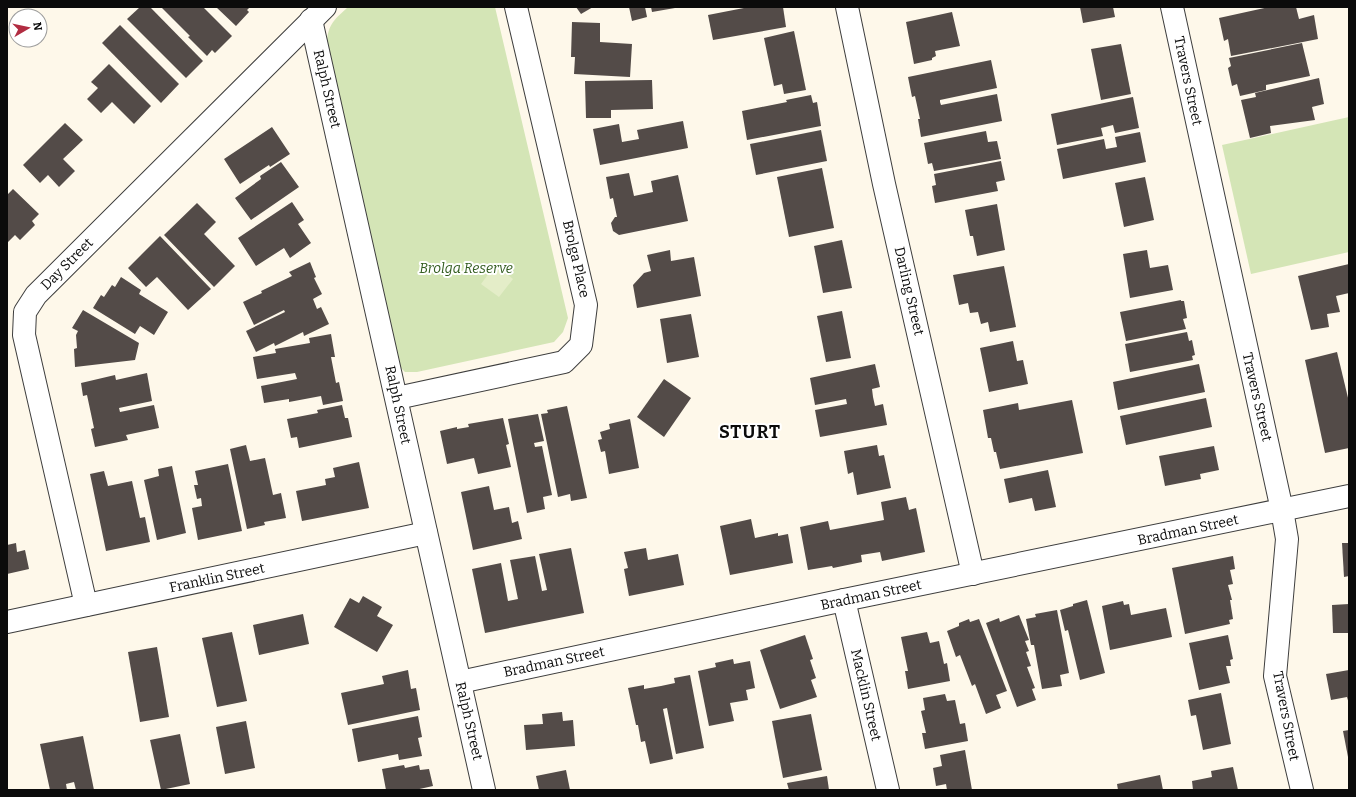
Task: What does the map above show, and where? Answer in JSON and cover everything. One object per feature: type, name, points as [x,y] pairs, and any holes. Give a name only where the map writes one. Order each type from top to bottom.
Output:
[{"type":"street","name":"Brolga Place","points":[[397,398],[564,362],[581,345],[586,306],[516,7]]},
{"type":"street","name":"Darling Street","points":[[847,7],[888,199],[973,574]]},
{"type":"street","name":"Travers Street","points":[[1172,7],[1282,510],[1287,539],[1275,676],[1302,790]]},
{"type":"street","name":"Ralph Street","points":[[318,13],[397,398],[484,790]]},
{"type":"street","name":"Day Street","points":[[86,605],[24,335],[26,312],[36,294],[318,13]]},
{"type":"street","name":"Bradman Street","points":[[460,682],[844,600],[1349,496]]},
{"type":"street","name":"Franklin Street","points":[[7,622],[426,533]]},
{"type":"street","name":"Macklin Street","points":[[844,600],[888,790]]},
{"type":"green space","name":"Brolga Reserve","points":[[348,7],[495,7],[568,318],[563,332],[554,342],[417,372],[405,372],[398,365],[327,42],[329,31],[333,22]]},
{"type":"green space","points":[[1349,117],[1349,252],[1251,274],[1222,145]]},
{"type":"green space","points":[[495,265],[513,279],[499,297],[481,284]]},
{"type":"building","points":[[140,7],[150,7],[203,61],[186,78],[127,19]]},
{"type":"building","points":[[161,7],[203,7],[232,36],[215,53],[212,50],[207,56],[188,37],[190,36]]},
{"type":"building","points":[[216,7],[250,7],[247,10],[249,12],[236,26]]},
{"type":"building","points":[[576,7],[593,7],[581,14]]},
{"type":"building","points":[[629,7],[645,7],[647,17],[632,21]]},
{"type":"building","points":[[651,7],[675,7],[675,8],[652,12]]},
{"type":"building","points":[[749,7],[783,7],[786,27],[713,40],[708,15]]},
{"type":"building","points":[[1080,7],[1113,7],[1115,17],[1083,23]]},
{"type":"building","points":[[1269,7],[1296,7],[1299,19],[1314,15],[1318,39],[1231,56],[1228,39],[1224,41],[1219,18]]},
{"type":"building","points":[[952,12],[960,46],[935,51],[936,56],[932,58],[932,60],[914,64],[906,22]]},
{"type":"building","points":[[572,22],[600,23],[600,42],[632,44],[630,77],[574,74],[575,57],[571,57]]},
{"type":"building","points":[[120,25],[179,84],[161,103],[102,43]]},
{"type":"building","points":[[794,31],[806,90],[784,94],[782,84],[774,86],[764,38]]},
{"type":"building","points":[[1302,43],[1310,76],[1266,85],[1266,90],[1240,96],[1237,84],[1232,86],[1228,68],[1231,66],[1229,58]]},
{"type":"building","points":[[1121,44],[1131,94],[1101,100],[1091,49]]},
{"type":"building","points":[[991,60],[997,88],[940,100],[940,102],[941,105],[997,94],[1002,121],[921,137],[918,119],[920,119],[915,96],[912,97],[908,77]]},
{"type":"building","points":[[109,64],[151,106],[134,124],[112,102],[101,113],[87,99],[98,88],[91,82]]},
{"type":"building","points":[[1319,78],[1324,104],[1312,107],[1315,120],[1270,126],[1271,133],[1250,138],[1241,100],[1256,97],[1255,93]]},
{"type":"building","points":[[652,80],[653,109],[611,110],[611,118],[586,118],[585,81]]},
{"type":"building","points":[[811,95],[813,103],[817,102],[821,126],[747,140],[742,111],[787,102],[786,100]]},
{"type":"building","points":[[1133,97],[1139,128],[1115,133],[1113,125],[1101,128],[1103,136],[1057,145],[1051,114]]},
{"type":"building","points":[[683,121],[688,148],[600,165],[593,129],[619,124],[622,142],[639,139],[637,130]]},
{"type":"building","points":[[65,123],[83,140],[63,159],[75,171],[59,187],[48,175],[40,183],[23,165]]},
{"type":"building","points":[[272,127],[290,154],[270,167],[269,165],[240,184],[224,159]]},
{"type":"building","points":[[821,130],[827,161],[756,175],[750,144]]},
{"type":"building","points":[[986,131],[988,142],[997,141],[1001,159],[934,171],[932,163],[928,164],[924,143]]},
{"type":"building","points":[[1140,132],[1146,162],[1063,179],[1057,149],[1104,139],[1106,149],[1117,147],[1115,137]]},
{"type":"building","points":[[1001,161],[1005,180],[996,182],[998,191],[935,203],[932,186],[936,185],[934,174]]},
{"type":"building","points":[[281,162],[299,187],[251,220],[235,198],[261,179],[260,176]]},
{"type":"building","points":[[822,168],[834,228],[789,237],[777,177]]},
{"type":"building","points":[[629,173],[634,196],[653,192],[651,181],[678,175],[688,221],[619,235],[613,231],[611,223],[615,217],[617,217],[613,198],[610,199],[606,177]]},
{"type":"building","points":[[1145,177],[1154,220],[1124,227],[1115,183]]},
{"type":"building","points":[[13,189],[39,214],[32,221],[35,225],[20,240],[15,235],[8,242],[7,195]]},
{"type":"building","points":[[292,202],[304,220],[298,224],[311,243],[290,258],[284,248],[256,266],[238,238]]},
{"type":"building","points":[[197,203],[216,222],[204,234],[235,266],[214,287],[164,235]]},
{"type":"building","points":[[997,204],[1005,250],[977,256],[973,236],[970,236],[965,210]]},
{"type":"building","points":[[160,236],[211,289],[188,310],[157,277],[146,287],[128,268]]},
{"type":"building","points":[[842,240],[852,288],[823,293],[814,246]]},
{"type":"building","points":[[670,250],[671,261],[694,257],[701,296],[637,308],[633,285],[644,273],[651,271],[647,255]]},
{"type":"building","points":[[1147,250],[1150,268],[1168,265],[1173,290],[1130,298],[1123,254]]},
{"type":"building","points":[[310,262],[316,277],[314,278],[322,294],[313,299],[317,309],[321,307],[329,324],[304,336],[303,332],[275,346],[274,343],[256,352],[246,331],[285,312],[284,310],[254,325],[243,302],[262,293],[261,291],[292,276],[289,272]]},
{"type":"building","points":[[1349,264],[1349,293],[1336,296],[1340,312],[1327,314],[1329,327],[1311,330],[1298,276]]},
{"type":"building","points":[[1004,266],[1016,327],[990,332],[988,322],[981,324],[978,312],[970,313],[968,303],[959,305],[953,275]]},
{"type":"building","points":[[121,277],[141,290],[139,294],[168,312],[154,335],[140,326],[135,334],[93,308],[101,295],[104,297],[112,285],[115,287]]},
{"type":"building","points":[[1181,300],[1184,301],[1187,318],[1183,319],[1186,329],[1126,341],[1120,312]]},
{"type":"building","points":[[83,310],[139,343],[135,360],[75,367],[74,349],[77,348],[76,335],[78,331],[72,328]]},
{"type":"building","points":[[842,311],[851,358],[826,362],[817,316]]},
{"type":"building","points":[[691,314],[699,357],[667,363],[660,319]]},
{"type":"building","points":[[1187,332],[1189,341],[1192,340],[1195,355],[1192,356],[1193,360],[1130,372],[1125,344]]},
{"type":"building","points":[[331,334],[335,357],[331,357],[336,383],[339,382],[343,401],[323,405],[321,396],[289,402],[289,399],[264,403],[261,386],[297,379],[295,373],[257,379],[253,357],[276,353],[275,349],[310,343],[309,338]]},
{"type":"building","points":[[1013,341],[1017,361],[1023,360],[1028,384],[989,392],[980,348]]},
{"type":"building","points":[[1337,352],[1349,402],[1349,448],[1325,453],[1305,360]]},
{"type":"building","points":[[875,364],[880,387],[872,389],[873,397],[875,406],[883,404],[887,425],[820,437],[815,410],[847,404],[846,399],[815,405],[810,378]]},
{"type":"building","points":[[1199,364],[1205,392],[1118,410],[1113,382]]},
{"type":"building","points":[[147,373],[152,401],[119,408],[120,412],[154,405],[159,428],[126,435],[128,440],[95,447],[91,429],[94,428],[87,395],[83,396],[81,383],[115,375],[116,380]]},
{"type":"building","points":[[664,379],[691,398],[664,437],[637,417]]},
{"type":"building","points":[[1206,398],[1212,427],[1126,445],[1120,416]]},
{"type":"building","points":[[1072,400],[1083,453],[1000,469],[991,438],[988,438],[983,410],[1018,403],[1019,410]]},
{"type":"building","points":[[342,405],[345,418],[348,418],[352,437],[299,448],[297,437],[291,438],[287,419],[318,413],[317,410]]},
{"type":"building","points":[[567,406],[587,498],[571,501],[570,494],[558,497],[541,414],[548,413],[547,410]]},
{"type":"building","points":[[538,414],[544,441],[534,443],[535,447],[542,446],[552,495],[543,497],[545,509],[527,513],[508,419]]},
{"type":"building","points":[[503,418],[509,444],[506,445],[511,467],[478,474],[474,458],[447,464],[440,431],[457,427],[457,429],[469,427],[468,424]]},
{"type":"building","points":[[630,419],[639,468],[609,474],[605,451],[601,452],[598,440],[602,439],[600,432],[610,429],[609,424]]},
{"type":"building","points":[[246,445],[250,461],[265,458],[273,495],[281,493],[286,518],[264,522],[265,525],[247,529],[230,449]]},
{"type":"building","points":[[877,445],[879,456],[884,455],[891,488],[857,495],[853,472],[848,474],[844,451]]},
{"type":"building","points":[[1214,446],[1219,470],[1200,474],[1201,479],[1165,486],[1159,456]]},
{"type":"building","points":[[359,462],[369,508],[302,521],[296,491],[326,485],[325,479],[335,477],[333,468]]},
{"type":"building","points":[[228,464],[242,531],[198,540],[192,508],[202,506],[201,498],[197,499],[194,485],[198,485],[195,471]]},
{"type":"building","points":[[172,466],[186,533],[157,540],[144,480],[159,476],[158,469]]},
{"type":"building","points":[[1048,470],[1056,507],[1035,511],[1032,498],[1009,503],[1004,479]]},
{"type":"building","points":[[104,471],[108,486],[132,481],[140,518],[145,517],[150,542],[106,551],[90,474]]},
{"type":"building","points":[[489,486],[494,510],[509,507],[512,523],[518,521],[522,539],[473,550],[461,492]]},
{"type":"building","points":[[906,497],[909,510],[916,508],[925,552],[882,561],[880,552],[861,555],[862,562],[833,568],[832,566],[808,570],[800,527],[828,521],[830,530],[884,520],[881,502]]},
{"type":"building","points":[[751,519],[755,538],[778,533],[778,536],[788,534],[793,563],[730,575],[720,526]]},
{"type":"building","points":[[16,543],[17,552],[25,550],[29,569],[7,574],[7,545]]},
{"type":"building","points":[[1342,543],[1349,543],[1349,576],[1344,577]]},
{"type":"building","points":[[571,548],[584,613],[485,633],[472,569],[501,563],[508,601],[518,599],[510,560],[535,556],[542,591],[547,590],[539,554]]},
{"type":"building","points":[[646,548],[648,560],[678,554],[684,585],[629,596],[624,569],[628,568],[624,552]]},
{"type":"building","points":[[1233,556],[1235,569],[1230,570],[1233,584],[1228,585],[1232,600],[1230,600],[1233,619],[1229,620],[1230,624],[1185,634],[1172,568]]},
{"type":"building","points":[[363,596],[382,607],[377,616],[393,625],[377,652],[334,627],[350,598],[359,603]]},
{"type":"building","points":[[1087,600],[1105,673],[1080,680],[1068,630],[1065,631],[1060,610]]},
{"type":"building","points":[[1123,601],[1124,605],[1129,604],[1131,615],[1166,608],[1172,637],[1110,650],[1102,606]]},
{"type":"building","points":[[1349,604],[1349,633],[1333,633],[1332,605]]},
{"type":"building","points":[[1057,610],[1069,673],[1060,675],[1062,686],[1042,689],[1034,645],[1031,645],[1026,619],[1036,617],[1035,614]]},
{"type":"building","points":[[303,614],[309,644],[259,655],[253,625]]},
{"type":"building","points":[[1019,615],[1029,640],[1025,641],[1029,651],[1026,652],[1031,666],[1027,667],[1035,688],[1032,689],[1036,700],[1017,707],[986,623],[999,618],[1000,622]]},
{"type":"building","points":[[969,619],[970,622],[979,619],[1007,691],[996,695],[1001,708],[986,714],[975,684],[972,686],[960,655],[956,657],[947,631],[959,626],[959,623]]},
{"type":"building","points":[[232,632],[247,701],[217,707],[202,638]]},
{"type":"building","points":[[927,632],[930,643],[939,641],[944,664],[947,663],[950,681],[908,689],[905,671],[908,671],[901,637]]},
{"type":"building","points":[[805,635],[813,659],[810,660],[816,678],[811,680],[817,697],[780,709],[760,650]]},
{"type":"building","points":[[1228,635],[1233,659],[1230,660],[1231,666],[1226,666],[1230,683],[1199,690],[1189,643]]},
{"type":"building","points":[[157,647],[169,717],[140,722],[128,652]]},
{"type":"building","points":[[733,659],[734,664],[750,661],[755,688],[746,690],[748,700],[730,703],[734,721],[709,726],[698,671],[716,667],[715,663]]},
{"type":"building","points":[[408,670],[411,689],[416,688],[420,710],[348,725],[341,693],[384,684],[382,676]]},
{"type":"building","points":[[1349,670],[1349,704],[1347,697],[1331,700],[1326,674]]},
{"type":"building","points":[[690,675],[704,748],[676,754],[667,708],[663,709],[673,759],[650,764],[645,741],[641,742],[638,725],[636,725],[628,688],[644,685],[644,689],[661,686],[675,683],[674,678]]},
{"type":"building","points":[[1221,693],[1231,744],[1203,750],[1196,715],[1191,716],[1188,700]]},
{"type":"building","points":[[945,694],[947,701],[955,700],[960,724],[965,723],[968,741],[925,749],[922,733],[926,733],[921,711],[925,710],[923,698]]},
{"type":"building","points":[[562,712],[563,721],[573,720],[575,746],[526,750],[524,725],[543,724],[542,714]]},
{"type":"building","points":[[811,714],[822,770],[783,778],[772,721]]},
{"type":"building","points":[[418,716],[422,737],[418,738],[422,756],[399,760],[398,754],[358,762],[352,729]]},
{"type":"building","points":[[246,721],[255,768],[225,774],[216,727]]},
{"type":"building","points":[[1349,730],[1349,757],[1348,757],[1343,731]]},
{"type":"building","points":[[180,734],[190,784],[161,790],[150,740]]},
{"type":"building","points":[[83,736],[94,790],[76,790],[74,782],[66,784],[67,790],[50,790],[40,744]]},
{"type":"building","points":[[965,750],[972,790],[947,790],[946,784],[936,786],[933,768],[942,766],[940,755]]},
{"type":"building","points":[[404,765],[405,768],[419,765],[420,770],[429,769],[433,786],[415,790],[386,790],[382,769]]},
{"type":"building","points":[[1233,767],[1238,790],[1193,790],[1192,781],[1212,777],[1211,771]]},
{"type":"building","points":[[566,770],[570,790],[539,790],[536,776]]},
{"type":"building","points":[[1160,775],[1163,790],[1118,790],[1117,784]]},
{"type":"building","points":[[827,776],[829,790],[789,790],[787,783]]},
{"type":"district","name":"STURT","points":[[750,432]]}]
